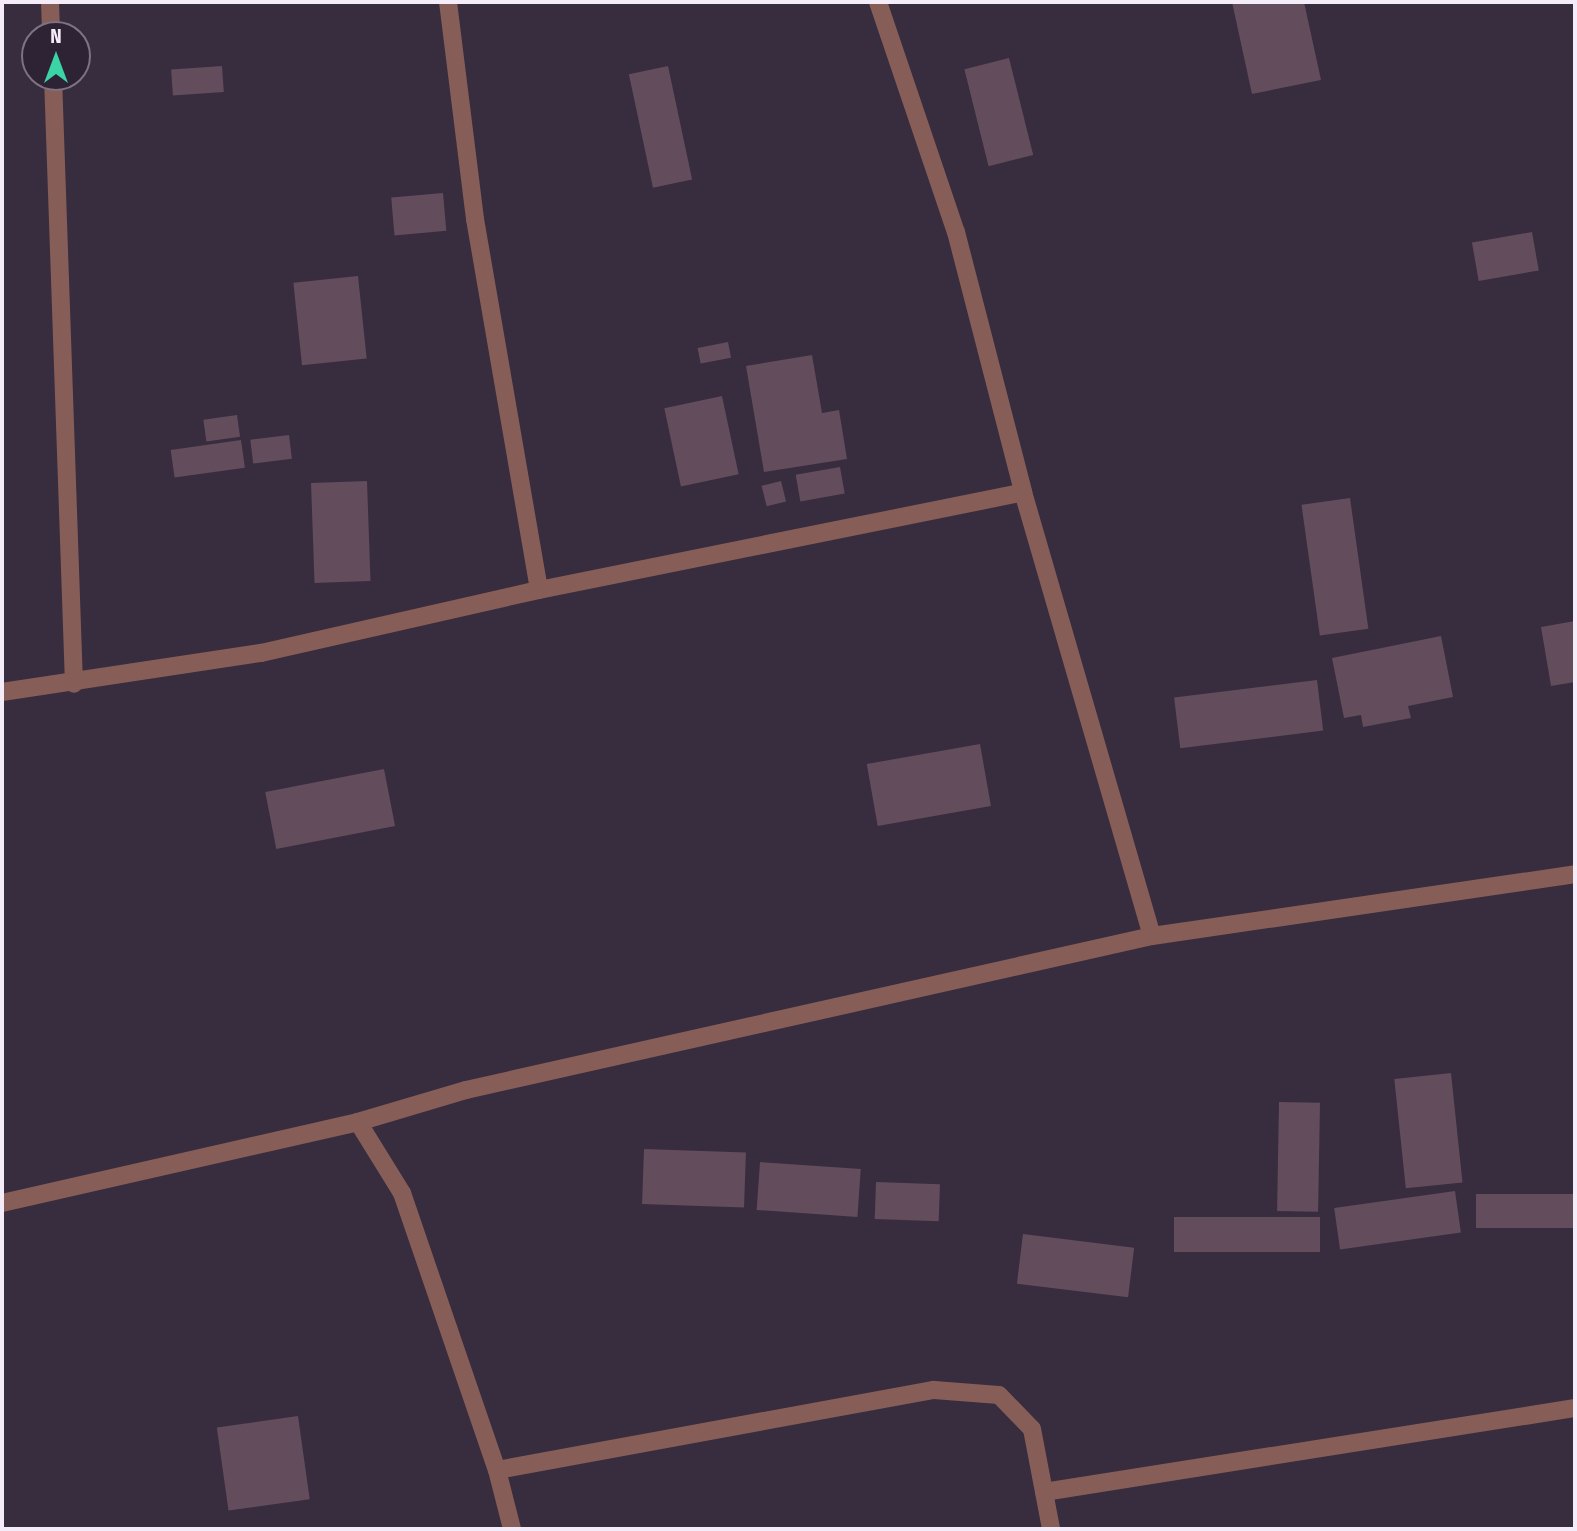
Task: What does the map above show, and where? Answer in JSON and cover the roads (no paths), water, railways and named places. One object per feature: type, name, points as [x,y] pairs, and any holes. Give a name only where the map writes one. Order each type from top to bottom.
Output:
[{"type":"street","points":[[50,2],[51,21]]},
{"type":"street","points":[[448,2],[475,219],[539,590]]},
{"type":"street","points":[[878,2],[956,232],[1023,492],[1152,936]]},
{"type":"street","points":[[53,91],[74,684]]},
{"type":"street","points":[[2,692],[74,684],[261,653],[539,590],[1023,492]]},
{"type":"street","points":[[2,1203],[358,1122],[466,1090],[1152,936],[1575,874]]},
{"type":"street","points":[[358,1122],[402,1193],[497,1470],[512,1529]]},
{"type":"street","points":[[497,1470],[934,1390],[999,1395],[1032,1429],[1051,1529]]},
{"type":"street","points":[[1044,1492],[1575,1408]]}]
